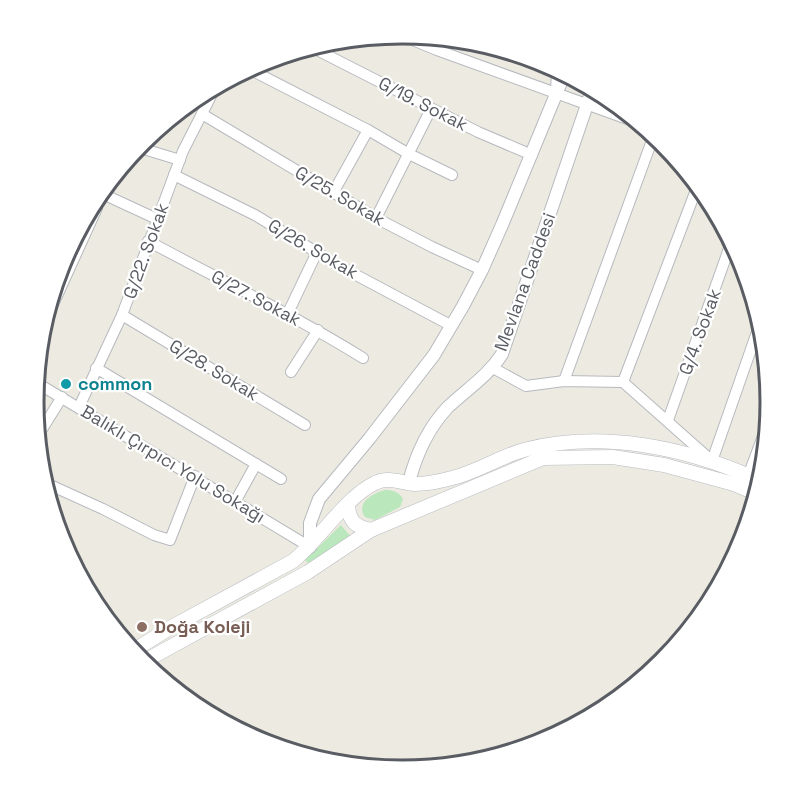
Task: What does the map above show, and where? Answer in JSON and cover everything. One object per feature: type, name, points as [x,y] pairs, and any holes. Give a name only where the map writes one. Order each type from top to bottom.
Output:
[{"type":"main road","points":[[140,646],[293,561],[310,547],[366,488],[378,481],[401,480],[413,483],[451,478],[474,471],[525,449],[579,441],[629,443],[712,461],[752,478]]},
{"type":"main road","points":[[151,657],[308,572],[371,530],[543,458],[613,457],[664,465],[735,484],[749,490]]},
{"type":"main road","points":[[410,512],[417,496],[413,483]]},
{"type":"main road","points":[[348,505],[350,518],[354,524],[371,530]]},
{"type":"street","points":[[421,44],[556,93],[589,98]]},
{"type":"street","name":"G/19. Sokak","points":[[322,53],[431,109],[531,155]]},
{"type":"street","points":[[258,74],[453,175]]},
{"type":"street","points":[[556,93],[557,78]]},
{"type":"street","points":[[310,547],[310,523],[319,499],[434,355],[452,326],[482,270],[562,80]]},
{"type":"street","name":"Mevlana Caddesi","points":[[413,483],[414,465],[425,439],[447,409],[493,368],[502,354],[589,98]]},
{"type":"street","name":"G/22. Sokak","points":[[79,407],[122,315],[180,160],[209,101]]},
{"type":"street","points":[[376,218],[431,109]]},
{"type":"street","name":"G/25. Sokak","points":[[202,114],[376,218],[432,248],[482,270]]},
{"type":"street","points":[[333,193],[368,130]]},
{"type":"street","points":[[564,381],[651,145]]},
{"type":"street","points":[[150,148],[180,160]]},
{"type":"street","name":"G/26. Sokak","points":[[174,175],[255,215],[452,326]]},
{"type":"street","points":[[623,382],[694,195]]},
{"type":"street","points":[[109,197],[157,219]]},
{"type":"street","points":[[71,265],[84,236]]},
{"type":"street","name":"G/27. Sokak","points":[[148,241],[318,330],[363,358]]},
{"type":"street","points":[[286,315],[317,252]]},
{"type":"street","name":"G/4. Sokak","points":[[668,420],[728,252]]},
{"type":"street","name":"G/28. Sokak","points":[[122,315],[305,425]]},
{"type":"street","points":[[291,372],[318,330]]},
{"type":"street","points":[[493,368],[526,386],[564,381],[623,382],[712,461],[755,338]]},
{"type":"street","points":[[96,368],[281,479]]},
{"type":"street","name":"Balıklı Çırpıcı Yolu Sokağı","points":[[44,387],[310,547]]},
{"type":"street","points":[[44,426],[62,397]]},
{"type":"street","points":[[235,502],[256,464]]},
{"type":"street","points":[[54,487],[103,508],[154,535],[170,540],[195,476]]},
{"type":"green space","points":[[385,490],[396,492],[403,499],[400,507],[375,520],[365,517],[362,512],[364,503],[371,496]]},
{"type":"green space","points":[[341,525],[351,537],[308,563],[305,560]]},
{"type":"place","name":"common","points":[[66,384]]},
{"type":"place","name":"Doğa Koleji","points":[[142,627]]}]
